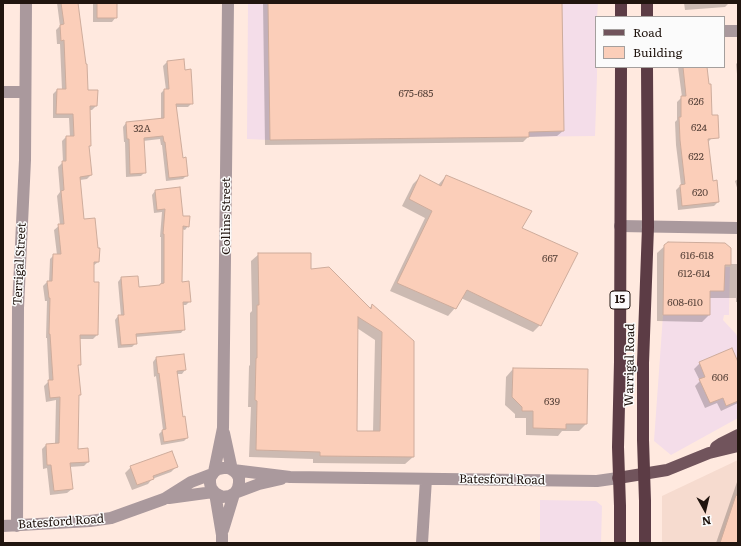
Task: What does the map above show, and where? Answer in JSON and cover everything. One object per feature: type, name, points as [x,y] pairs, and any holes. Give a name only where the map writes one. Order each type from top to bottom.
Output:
[{"type":"highway","points":[[621,3],[621,16]]},
{"type":"highway","points":[[647,16],[648,3]]},
{"type":"highway","name":"Warrigal Road","points":[[620,543],[618,447],[620,362],[621,68]]},
{"type":"highway","name":"Warrigal Road","points":[[645,543],[643,363],[648,227],[648,68]]},
{"type":"main road","name":"Batesford Road","points":[[709,453],[722,443],[738,435]]},
{"type":"main road","name":"Batesford Road","points":[[618,478],[645,475],[672,469],[709,453],[738,446]]},
{"type":"street","name":"Terrigal Street","points":[[17,526],[18,308],[24,178],[26,3]]},
{"type":"street","name":"Collins Street","points":[[213,473],[223,428],[228,3]]},
{"type":"street","points":[[725,31],[738,31]]},
{"type":"street","points":[[3,92],[25,92]]},
{"type":"street","points":[[620,226],[738,228]]},
{"type":"street","name":"Collins Street","points":[[223,428],[233,470]]},
{"type":"street","points":[[223,468],[233,470],[237,474],[239,484],[234,493],[228,511],[222,539],[210,478],[218,469],[223,468]]},
{"type":"street","name":"Batesford Road","points":[[233,470],[290,477],[597,481],[618,478]]},
{"type":"street","name":"Batesford Road","points":[[164,499],[188,484],[213,473]]},
{"type":"street","name":"Batesford Road","points":[[234,493],[259,484],[290,477]]},
{"type":"street","points":[[422,543],[426,479]]},
{"type":"street","points":[[214,493],[222,497],[226,497],[234,493]]},
{"type":"street","name":"Batesford Road","points":[[3,526],[102,520],[164,499],[214,493]]},
{"type":"shaded area","points":[[248,3],[598,3],[597,16],[595,16],[595,68],[597,68],[597,76],[595,136],[247,139]]},
{"type":"shaded area","points":[[664,266],[730,267],[729,315],[724,315],[723,320],[736,334],[738,339],[738,418],[671,455],[654,441],[663,315]]},
{"type":"shaded area","points":[[738,460],[738,543],[662,543],[662,496]]},
{"type":"shaded area","points":[[540,500],[596,501],[602,506],[601,543],[540,543]]},
{"type":"building","points":[[61,3],[78,3],[87,64],[88,90],[98,90],[97,106],[90,106],[91,146],[89,146],[92,175],[80,177],[84,219],[95,218],[98,248],[100,248],[99,262],[94,262],[94,282],[99,282],[98,335],[80,335],[81,365],[78,365],[81,395],[79,395],[78,449],[88,448],[89,462],[70,463],[73,489],[54,491],[51,465],[47,465],[46,444],[59,443],[60,397],[50,398],[48,380],[53,380],[49,334],[50,298],[47,281],[52,281],[53,254],[61,254],[58,224],[64,224],[61,191],[64,190],[62,161],[66,161],[66,136],[74,136],[73,114],[56,114],[57,89],[66,89],[64,40],[61,41],[60,25],[64,24]]},
{"type":"building","points":[[97,3],[117,3],[117,18],[97,18]]},
{"type":"building","points":[[268,3],[562,3],[564,131],[529,132],[529,137],[270,140]]},
{"type":"building","points":[[184,59],[185,70],[191,69],[193,104],[176,104],[183,158],[186,157],[188,176],[169,178],[163,136],[144,138],[146,173],[130,174],[129,139],[127,139],[126,122],[164,118],[164,89],[169,89],[167,61]]},
{"type":"building","points":[[683,68],[707,68],[709,84],[711,84],[712,115],[718,115],[719,138],[708,139],[713,181],[717,180],[719,202],[682,206],[680,185],[685,184],[679,117],[681,117],[681,96],[686,96]]},
{"type":"building","points":[[420,175],[441,186],[446,175],[532,211],[522,228],[578,253],[541,326],[467,290],[456,309],[397,283],[432,211],[409,199]]},
{"type":"building","points":[[180,187],[183,216],[190,216],[189,227],[183,226],[182,282],[189,281],[191,302],[183,302],[185,330],[136,334],[137,344],[121,345],[118,315],[124,315],[121,277],[138,276],[139,287],[160,285],[164,283],[163,234],[165,209],[157,210],[155,190]]},
{"type":"building","points":[[668,242],[725,243],[731,248],[731,265],[725,265],[724,291],[710,291],[710,315],[663,315],[664,245]]},
{"type":"building","points":[[258,253],[311,253],[311,269],[329,267],[371,309],[372,304],[414,341],[414,457],[320,456],[320,452],[256,450],[257,401],[255,400],[257,305],[259,305]],"holes":[[[358,317],[382,332],[380,431],[357,431]]]},
{"type":"building","points":[[732,348],[738,362],[738,401],[726,406],[723,398],[710,403],[699,379],[705,377],[699,362]]},
{"type":"building","points":[[184,354],[186,370],[177,371],[183,417],[185,416],[188,438],[164,442],[162,430],[166,429],[156,357]]},
{"type":"building","points":[[513,368],[588,369],[587,424],[566,424],[566,429],[533,428],[533,411],[522,411],[522,407],[512,397]]},
{"type":"building","points":[[172,451],[178,467],[153,476],[154,479],[137,485],[130,466]]},
{"type":"building","points":[[736,495],[738,496],[738,543],[720,543]]}]
